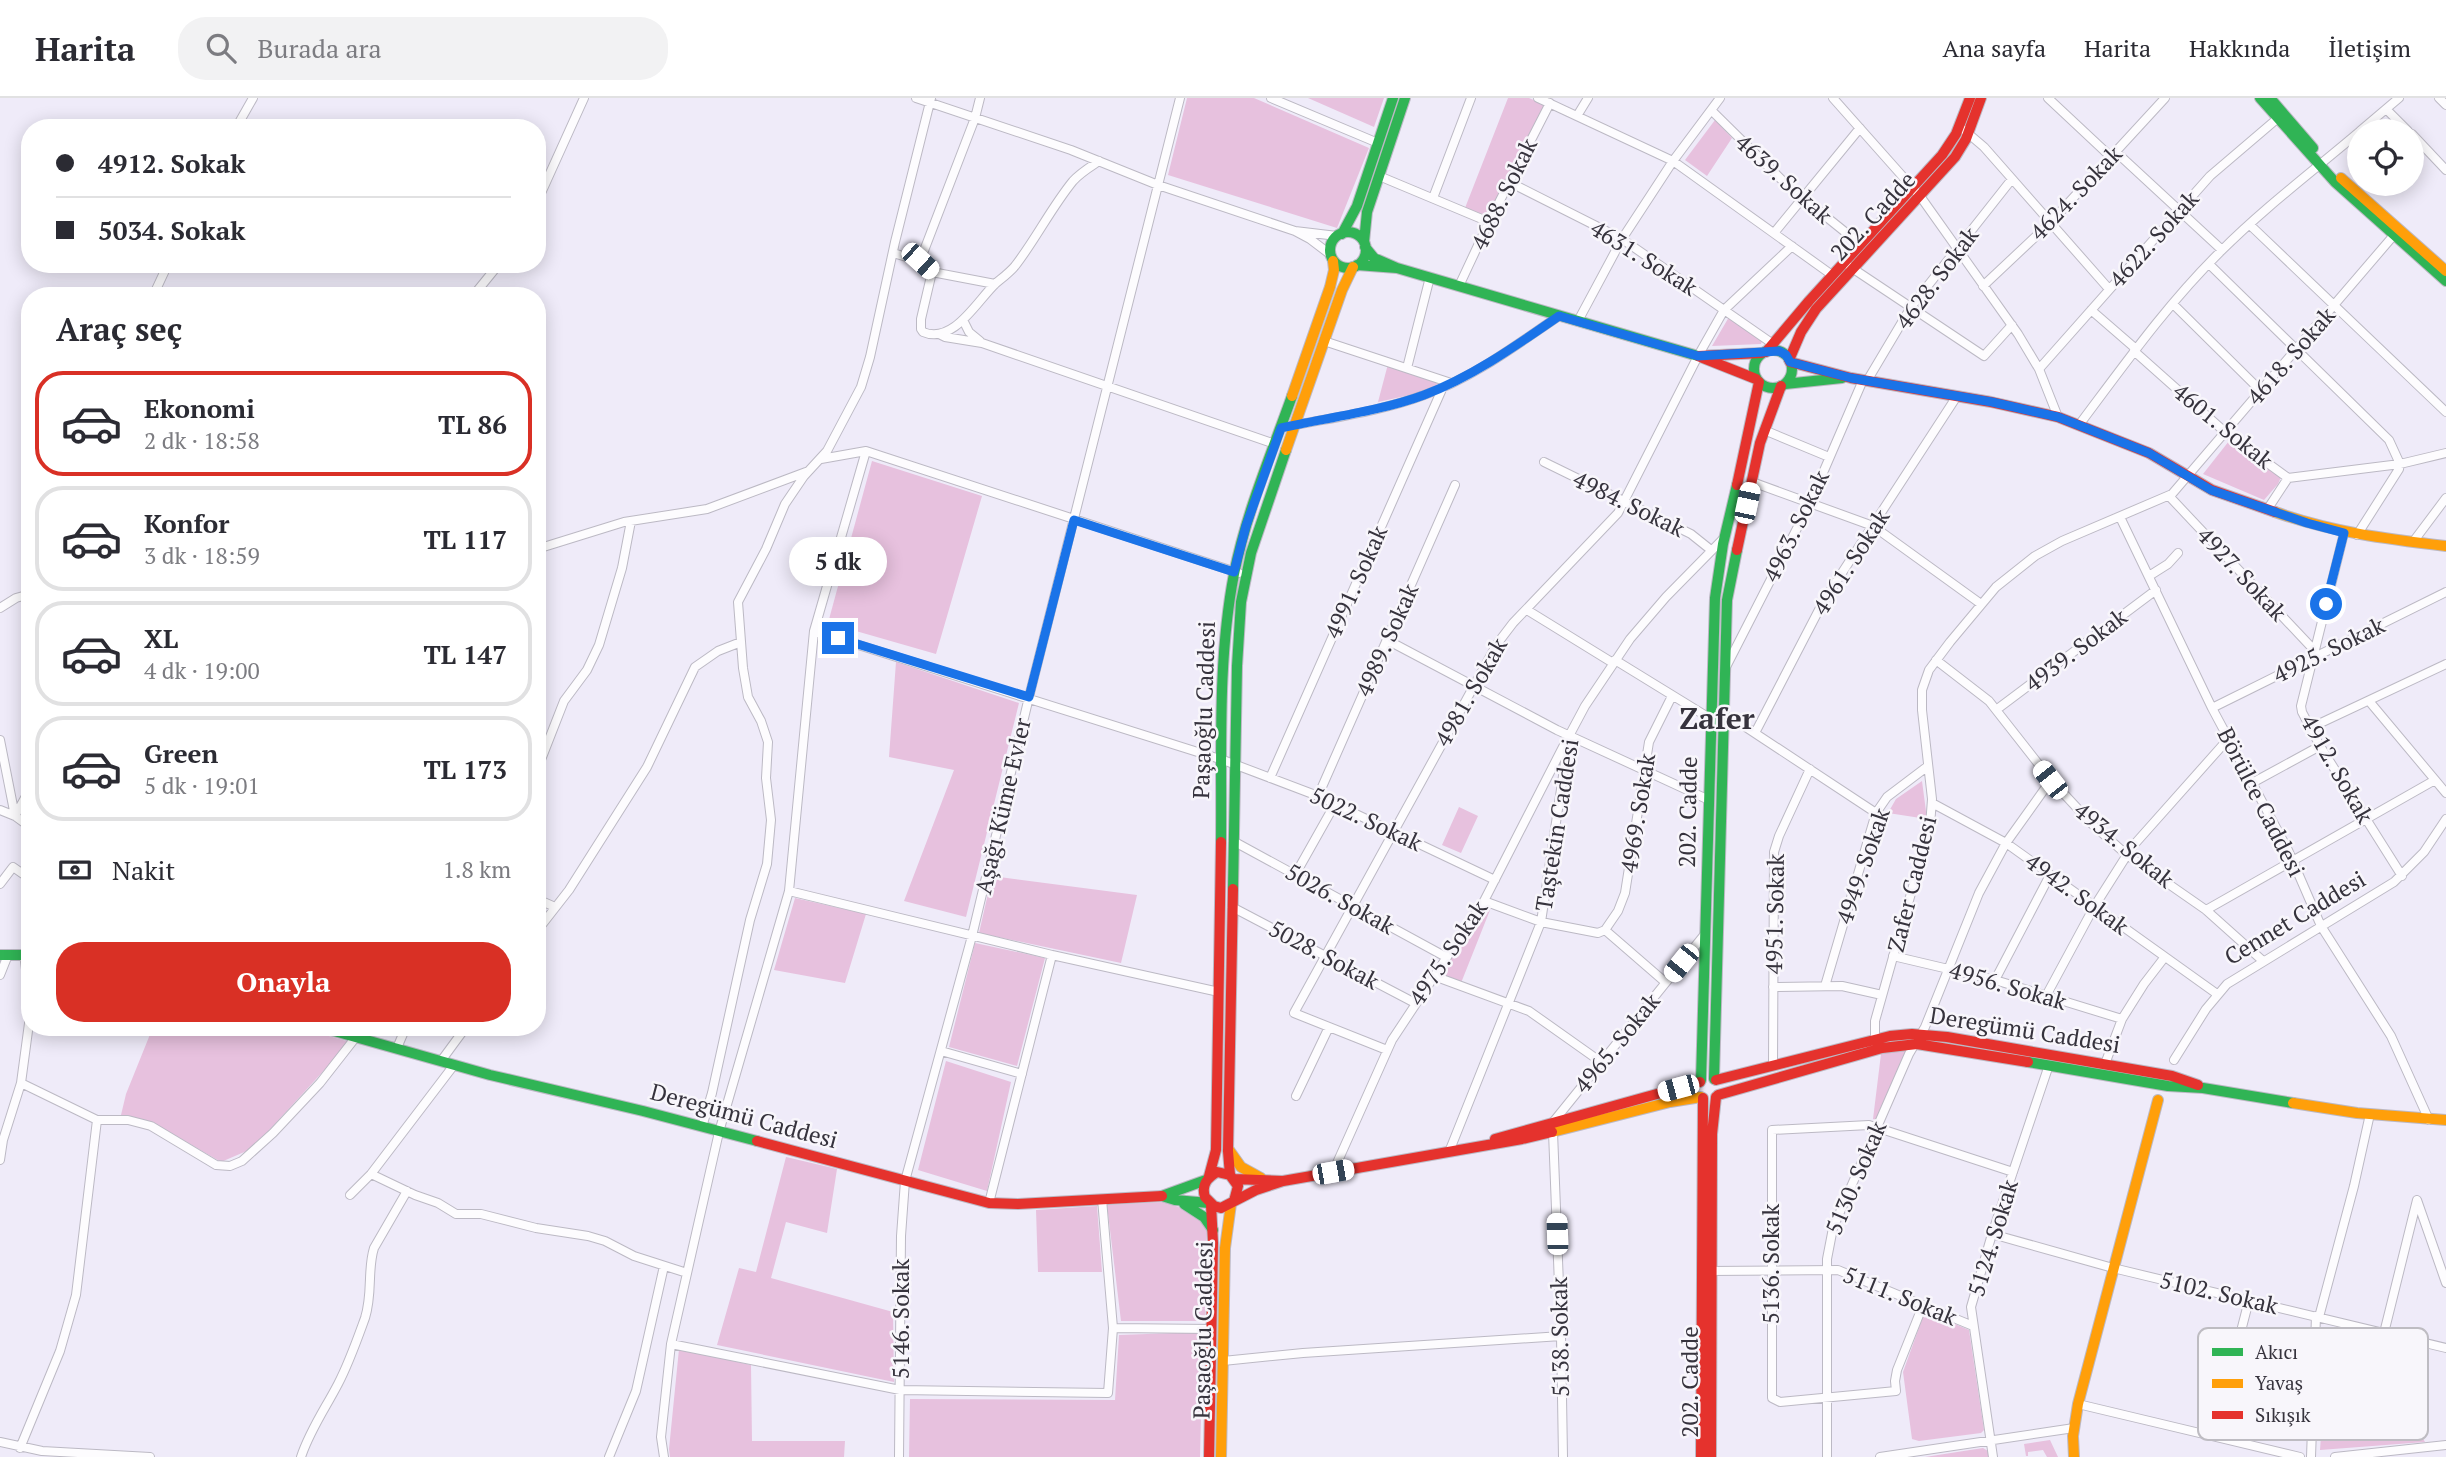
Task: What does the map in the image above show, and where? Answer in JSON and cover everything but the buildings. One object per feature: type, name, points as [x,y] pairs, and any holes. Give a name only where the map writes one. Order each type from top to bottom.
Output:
[{"type":"street","points":[[241,119],[253,98]]},
{"type":"street","points":[[546,182],[584,98]]},
{"type":"street","points":[[916,98],[930,100],[1158,185],[1295,230],[1311,239],[1343,267],[1398,268]]},
{"type":"street","points":[[920,261],[975,118],[980,98]]},
{"type":"street","name":"Aşağı Küme Evler","points":[[905,1181],[972,936],[1029,697],[1180,98]]},
{"type":"street","points":[[1271,98],[1378,143]]},
{"type":"street","points":[[1332,258],[1331,243],[1340,235],[1357,206],[1393,98]]},
{"type":"street","points":[[1355,266],[1364,258],[1365,218],[1405,98]]},
{"type":"street","points":[[1433,198],[1471,98]]},
{"type":"street","points":[[1538,98],[1673,161],[1832,275]]},
{"type":"street","points":[[1577,116],[1588,98]]},
{"type":"street","points":[[1578,321],[1622,239],[1673,161],[1720,98]]},
{"type":"street","points":[[1833,98],[1916,192],[2012,325],[2039,369],[2058,417]]},
{"type":"street","name":"202. Cadde","points":[[1767,349],[1832,275],[1848,266],[1860,244],[1955,157],[1970,98]]},
{"type":"street","name":"202. Cadde","points":[[1963,130],[1981,98]]},
{"type":"street","points":[[2048,98],[2222,250]]},
{"type":"street","name":"4624. Sokak","points":[[1983,286],[2050,223],[2165,98]]},
{"type":"street","points":[[2260,98],[2322,163],[2446,271]]},
{"type":"street","points":[[2270,98],[2334,182],[2446,281]]},
{"type":"street","points":[[2374,119],[2399,98]]},
{"type":"street","points":[[2439,98],[2446,105]]},
{"type":"street","points":[[702,1127],[750,920],[767,864],[771,820],[766,778],[768,742],[761,720],[748,697],[738,602],[785,505],[808,471],[827,451],[845,421],[860,387],[870,357],[930,100]]},
{"type":"street","name":"4688. Sokak","points":[[1459,286],[1550,103]]},
{"type":"street","points":[[2386,109],[2396,119]]},
{"type":"street","name":"4639. Sokak","points":[[1711,110],[1801,198],[1860,244]]},
{"type":"street","name":"4622. Sokak","points":[[2039,369],[2210,176],[2278,118]]},
{"type":"street","points":[[1774,233],[1860,128]]},
{"type":"street","points":[[1963,130],[2012,178],[2109,289]]},
{"type":"street","points":[[2079,425],[2135,350],[2222,250],[2347,142]]},
{"type":"street","points":[[2424,147],[2446,170]]},
{"type":"street","points":[[932,272],[921,329],[928,335],[940,334],[963,320],[1016,264],[1051,209],[1076,177],[1099,161]]},
{"type":"street","points":[[1379,176],[1489,222]]},
{"type":"street","name":"4628. Sokak","points":[[1860,379],[1911,307],[2012,178]]},
{"type":"street","name":"4631. Sokak","points":[[1509,182],[1622,239],[1724,310],[1767,349]]},
{"type":"street","name":"202. Cadde","points":[[1790,361],[1801,332],[1848,266],[1916,192]]},
{"type":"street","points":[[2250,225],[2446,412]]},
{"type":"street","points":[[1295,230],[1355,234],[1374,258],[1398,268],[1698,356],[1758,380],[1769,388],[1860,379]]},
{"type":"street","name":"4618. Sokak","points":[[2187,477],[2394,235]]},
{"type":"street","name":"4981. Sokak","points":[[1329,1027],[1294,1013],[1472,686],[1502,637],[1601,532],[1625,501],[1724,310],[1792,246]]},
{"type":"street","points":[[893,253],[920,261],[932,272],[995,284]]},
{"type":"street","name":"Paşaoğlu Caddesi","points":[[1232,1177],[1228,1147],[1240,573],[1246,526],[1330,287],[1334,270],[1332,258]]},
{"type":"street","points":[[2209,264],[2389,440],[2400,464],[2397,474],[2357,535]]},
{"type":"street","name":"Paşaoğlu Caddesi","points":[[1207,1178],[1216,1150],[1225,642],[1240,573],[1344,284],[1355,266]]},
{"type":"street","points":[[1848,266],[1984,356],[2012,325]]},
{"type":"street","points":[[480,287],[492,273]]},
{"type":"street","points":[[1407,368],[1430,277]]},
{"type":"street","points":[[2173,304],[2261,391]]},
{"type":"street","name":"4601. Sokak","points":[[2091,310],[2225,432],[2288,478],[2400,464],[2446,453]]},
{"type":"street","points":[[1281,428],[1412,399],[1447,385],[1494,359],[1559,316]]},
{"type":"street","points":[[963,320],[969,332],[982,343]]},
{"type":"street","points":[[940,334],[982,343],[1275,443]]},
{"type":"street","points":[[1324,341],[1407,368],[1447,385]]},
{"type":"street","points":[[1698,356],[1767,349],[1779,351],[1790,361],[1860,379],[2058,417],[2149,453],[2211,490],[2267,510],[2344,533],[2446,546]]},
{"type":"street","points":[[1758,380],[1755,363],[1767,349]]},
{"type":"street","points":[[1783,385],[1791,374],[1790,361]]},
{"type":"street","name":"4963. Sokak","points":[[1725,670],[1810,503],[1860,379]]},
{"type":"street","name":"202. Cadde","points":[[1700,1081],[1715,598],[1749,438],[1758,380]]},
{"type":"street","name":"4991. Sokak","points":[[1270,778],[1447,385]]},
{"type":"street","name":"202. Cadde","points":[[1715,1080],[1729,585],[1764,430],[1783,385]]},
{"type":"street","name":"4961. Sokak","points":[[1755,733],[1812,621],[1957,396]]},
{"type":"street","points":[[1764,430],[1829,457]]},
{"type":"street","points":[[820,459],[866,451],[1240,573]]},
{"type":"street","points":[[664,1457],[661,1437],[671,1343],[719,1132],[789,891],[814,631],[866,451]]},
{"type":"street","name":"4984. Sokak","points":[[1544,462],[1696,537],[1712,550]]},
{"type":"street","points":[[546,547],[631,521],[707,509],[808,471]]},
{"type":"street","name":"Zafer Caddesi","points":[[1875,1045],[1874,1027],[1929,831],[1932,803],[1921,701],[1925,680],[1936,660],[1981,604],[2008,576],[2041,552],[2169,496],[2187,477]]},
{"type":"street","points":[[2267,510],[2288,478]]},
{"type":"street","points":[[1752,482],[1873,526],[1981,604]]},
{"type":"street","name":"4989. Sokak","points":[[1318,796],[1455,485]]},
{"type":"street","name":"4927. Sokak","points":[[2169,496],[2314,654]]},
{"type":"street","points":[[2413,542],[2446,498]]},
{"type":"street","name":"Börülce Caddesi","points":[[2120,517],[2212,708],[2293,859],[2321,926],[2391,1036],[2429,1120]]},
{"type":"street","points":[[546,747],[564,702],[587,670],[599,645],[622,568],[631,521]]},
{"type":"street","name":"4912. Sokak","points":[[2344,533],[2301,705],[2320,746],[2402,876]]},
{"type":"street","name":"Taştekin Caddesi","points":[[1449,1152],[1541,922],[1569,736],[1614,662],[1651,614],[1727,536]]},
{"type":"street","points":[[2149,576],[2168,564],[2178,553]]},
{"type":"street","name":"4939. Sokak","points":[[1996,710],[2156,590]]},
{"type":"street","name":"4925. Sokak","points":[[2212,708],[2314,654],[2446,592]]},
{"type":"street","points":[[0,608],[21,597]]},
{"type":"street","points":[[1527,610],[1711,716],[1724,715],[1877,813]]},
{"type":"street","name":"5022. Sokak","points":[[814,631],[1235,764],[1318,796],[1495,880]]},
{"type":"street","points":[[1387,640],[1569,736],[1709,800]]},
{"type":"street","points":[[546,919],[607,833],[647,767],[695,667],[718,651],[741,642]]},
{"type":"street","name":"4934. Sokak","points":[[1936,660],[1982,695],[2050,780],[2092,824],[2127,855],[2206,910],[2263,961]]},
{"type":"street","points":[[2310,728],[2446,664]]},
{"type":"street","name":"4969. Sokak","points":[[1605,930],[1619,911],[1625,893],[1651,736],[1672,695]]},
{"type":"street","points":[[2369,701],[2446,793]]},
{"type":"street","name":"4975. Sokak","points":[[1333,1172],[1387,1050],[1415,1003],[1484,901],[1569,736]]},
{"type":"street","points":[[2046,996],[2094,906],[2139,838],[2229,738]]},
{"type":"street","points":[[0,740],[15,816]]},
{"type":"street","points":[[2252,783],[2320,746]]},
{"type":"street","name":"4949. Sokak","points":[[1825,986],[1877,813],[1892,793],[1928,766]]},
{"type":"street","name":"4951. Sokak","points":[[1773,1066],[1775,846],[1810,769]]},
{"type":"street","name":"5130. Sokak","points":[[1828,1457],[1827,1268],[1833,1228],[1914,1044],[1921,1034],[1979,893],[2006,842],[2050,780]]},
{"type":"street","points":[[2206,910],[2435,780]]},
{"type":"street","name":"4942. Sokak","points":[[1932,803],[2006,842],[2217,994]]},
{"type":"street","points":[[1295,875],[1335,804]]},
{"type":"street","points":[[15,816],[21,805]]},
{"type":"street","points":[[0,810],[21,820]]},
{"type":"street","name":"Cennet Caddesi","points":[[2074,1457],[2074,1428],[2078,1404],[2158,1100],[2174,1060],[2217,994],[2237,977],[2402,876],[2424,852],[2446,819]]},
{"type":"street","name":"5026. Sokak","points":[[1234,841],[1446,957]]},
{"type":"street","points":[[0,884],[13,867],[21,873]]},
{"type":"street","points":[[1995,980],[2050,875]]},
{"type":"street","points":[[789,891],[1052,955],[1219,992]]},
{"type":"street","points":[[1484,901],[1541,922],[1598,933],[1605,930],[1665,982]]},
{"type":"street","points":[[546,902],[555,907]]},
{"type":"street","name":"5028. Sokak","points":[[1232,907],[1415,1003]]},
{"type":"street","name":"4965. Sokak","points":[[1553,1127],[1601,1062],[1706,932]]},
{"type":"street","points":[[0,975],[4,955]]},
{"type":"street","points":[[989,1203],[1052,955]]},
{"type":"street","name":"4956. Sokak","points":[[1894,956],[1995,980],[2122,1019]]},
{"type":"street","points":[[2105,1064],[2122,1019],[2164,958]]},
{"type":"street","points":[[1434,975],[1531,1012],[1601,1062]]},
{"type":"street","points":[[1773,987],[1842,986],[1882,996]]},
{"type":"street","points":[[1296,1096],[1329,1027],[1387,1050]]},
{"type":"street","name":"Deregümü Caddesi","points":[[1715,1080],[1921,1034],[2105,1064],[2203,1088],[2370,1114],[2446,1120]]},
{"type":"street","points":[[0,1160],[3,1140],[21,1083],[27,1036]]},
{"type":"street","name":"Deregümü Caddesi","points":[[352,1036],[454,1065],[989,1203],[1018,1204],[1162,1196],[1189,1188],[1207,1178]]},
{"type":"street","points":[[397,1048],[402,1036]]},
{"type":"street","points":[[440,1061],[459,1036]]},
{"type":"street","points":[[21,1083],[97,1120],[128,1120],[151,1126],[215,1165],[235,1164],[274,1133],[320,1083],[356,1037]]},
{"type":"street","name":"Deregümü Caddesi","points":[[1717,1096],[1875,1045],[1914,1044],[1945,1047],[2049,1065],[2166,1080]]},
{"type":"street","points":[[941,1051],[1022,1074]]},
{"type":"street","points":[[350,1195],[371,1174],[454,1065]]},
{"type":"street","name":"5124. Sokak","points":[[1993,1457],[1971,1307],[1992,1234],[2049,1065]]},
{"type":"street","points":[[1283,1181],[1221,1208],[1210,1204],[1203,1195],[1207,1178],[1222,1172],[1232,1177],[1283,1181],[1473,1148],[1553,1127],[1670,1102],[1702,1098],[1710,1100],[1717,1096],[1720,1086],[1708,1077],[1553,1127]]},
{"type":"street","points":[[1700,1081],[1698,1092],[1702,1098]]},
{"type":"street","name":"202. Cadde","points":[[1701,1457],[1712,1134],[1717,1096]]},
{"type":"street","name":"202. Cadde","points":[[1702,1098],[1711,1457]]},
{"type":"street","points":[[2317,1328],[2317,1317],[2354,1186],[2370,1114]]},
{"type":"street","points":[[20,1447],[60,1351],[76,1295],[97,1120]]},
{"type":"street","name":"5136. Sokak","points":[[1826,1398],[1780,1402],[1772,1398],[1772,1130],[1854,1124],[1878,1126]]},
{"type":"street","points":[[1878,1126],[2013,1172]]},
{"type":"street","name":"5138. Sokak","points":[[1553,1127],[1562,1336],[1563,1457]]},
{"type":"street","points":[[1228,1147],[1241,1167],[1263,1180]]},
{"type":"street","points":[[371,1174],[431,1199],[460,1216],[481,1214],[536,1228],[588,1236],[687,1273]]},
{"type":"street","points":[[1232,1177],[1238,1192],[1232,1203]]},
{"type":"street","name":"5146. Sokak","points":[[899,1457],[901,1236],[905,1181]]},
{"type":"street","points":[[301,1457],[313,1427],[343,1374],[365,1318],[370,1296],[374,1248],[407,1191]]},
{"type":"street","name":"Deregümü Caddesi","points":[[1162,1196],[1210,1204]]},
{"type":"street","points":[[671,1343],[900,1390],[1108,1393],[1113,1328],[1102,1199]]},
{"type":"street","points":[[1175,1200],[1199,1213],[1213,1230]]},
{"type":"street","points":[[2385,1328],[2417,1200],[2446,1283]]},
{"type":"street","name":"Paşaoğlu Caddesi","points":[[1221,1457],[1225,1248],[1232,1203]]},
{"type":"street","name":"Paşaoğlu Caddesi","points":[[1209,1457],[1213,1230],[1210,1204]]},
{"type":"street","name":"5102. Sokak","points":[[1992,1234],[2113,1268],[2363,1328]]},
{"type":"street","points":[[609,1457],[636,1391],[664,1266]]},
{"type":"street","name":"5111. Sokak","points":[[1707,1271],[1827,1268],[1844,1272],[1973,1326]]},
{"type":"street","points":[[2242,1328],[2249,1300]]},
{"type":"street","points":[[1826,1398],[1896,1391],[1897,1370],[1923,1305]]},
{"type":"street","points":[[1113,1328],[1212,1329]]},
{"type":"street","points":[[1223,1361],[1562,1336]]},
{"type":"street","name":"5102. Sokak","points":[[2428,1344],[2446,1348]]},
{"type":"street","points":[[2078,1404],[2198,1432]]},
{"type":"street","points":[[1880,1457],[1910,1455],[2074,1428]]},
{"type":"street","points":[[2230,1440],[2300,1457]]},
{"type":"street","points":[[0,1441],[42,1451],[150,1457]]},
{"type":"street","points":[[2335,1457],[2446,1445]]},
{"type":"shaded area","points":[[1187,98],[1254,98],[1369,148],[1337,228],[1168,175]]},
{"type":"shaded area","points":[[1308,98],[1384,98],[1374,127]]},
{"type":"shaded area","points":[[1508,98],[1529,98],[1545,105],[1488,216],[1465,208]]},
{"type":"shaded area","points":[[1715,120],[1732,138],[1707,176],[1685,160]]},
{"type":"shaded area","points":[[1729,317],[1762,338],[1761,344],[1712,346]]},
{"type":"shaded area","points":[[1388,364],[1436,382],[1438,386],[1378,402]]},
{"type":"shaded area","points":[[2229,441],[2281,477],[2264,500],[2203,474]]},
{"type":"shaded area","points":[[872,461],[982,496],[936,654],[828,623]]},
{"type":"shaded area","points":[[896,662],[1019,703],[966,917],[904,901],[954,770],[889,757]]},
{"type":"shaded area","points":[[1922,781],[1927,819],[1888,813],[1896,799]]},
{"type":"shaded area","points":[[1459,807],[1478,816],[1461,853],[1442,845]]},
{"type":"shaded area","points":[[992,876],[1137,895],[1121,963],[979,933]]},
{"type":"shaded area","points":[[795,898],[866,914],[845,983],[774,970]]},
{"type":"shaded area","points":[[1485,902],[1492,905],[1461,983],[1439,975]]},
{"type":"shaded area","points":[[975,943],[1045,958],[1017,1066],[949,1047]]},
{"type":"shaded area","points":[[149,1036],[329,1036],[350,1042],[262,1138],[249,1150],[221,1162],[152,1122],[121,1115],[126,1094]]},
{"type":"shaded area","points":[[1906,1051],[1877,1120],[1873,1119],[1881,1054]]},
{"type":"shaded area","points":[[946,1061],[1011,1082],[987,1191],[918,1170]]},
{"type":"shaded area","points":[[786,1157],[837,1169],[827,1233],[786,1222],[771,1278],[893,1312],[894,1382],[717,1345],[739,1268],[756,1272]]},
{"type":"shaded area","points":[[1164,1202],[1195,1213],[1207,1224],[1205,1321],[1121,1321],[1107,1205]]},
{"type":"shaded area","points":[[1097,1206],[1102,1272],[1038,1272],[1036,1210]]},
{"type":"shaded area","points":[[1925,1311],[1969,1330],[1984,1430],[1981,1433],[1919,1441],[1912,1439],[1903,1372]]},
{"type":"shaded area","points":[[1203,1332],[1200,1457],[909,1457],[910,1399],[1115,1400],[1119,1335]]},
{"type":"shaded area","points":[[679,1349],[751,1365],[752,1441],[845,1441],[844,1457],[670,1457]]},
{"type":"shaded area","points":[[2050,1440],[2058,1457],[2047,1457],[2043,1450],[2028,1452],[2026,1456],[2024,1444]]},
{"type":"shaded area","points":[[2321,1440],[2425,1442],[2320,1450]]},
{"type":"shaded area","points":[[1983,1448],[1988,1451],[1990,1457],[1925,1457]]},
{"type":"traffic: fast","points":[[1342,234],[1357,206],[1393,98]]},
{"type":"traffic: fast","points":[[1364,242],[1367,212],[1405,98]]},
{"type":"traffic: fast","points":[[2260,98],[2335,182],[2446,281]]},
{"type":"traffic: fast","points":[[2270,98],[2313,148]]},
{"type":"traffic: fast","points":[[1348,232],[1360,238],[1366,250],[1360,262],[1348,268],[1336,262],[1330,250],[1336,238],[1348,232]]},
{"type":"traffic: fast","points":[[1357,265],[1397,268],[1374,258],[1365,247]]},
{"type":"traffic: fast","points":[[1397,268],[1698,356]]},
{"type":"traffic: fast","points":[[1773,350],[1786,356],[1792,369],[1786,382],[1773,388],[1760,382],[1754,369],[1760,356],[1773,350]]},
{"type":"traffic: fast","points":[[1785,384],[1842,378]]},
{"type":"traffic: fast","points":[[1221,842],[1223,674],[1234,574],[1245,529],[1292,396]]},
{"type":"traffic: fast","points":[[1233,889],[1237,666],[1241,602],[1251,553],[1286,450]]},
{"type":"traffic: fast","points":[[1701,1080],[1715,598],[1723,544],[1737,485]]},
{"type":"traffic: fast","points":[[1714,1079],[1727,600],[1737,550]]},
{"type":"traffic: fast","points":[[0,955],[21,955]]},
{"type":"traffic: fast","points":[[352,1036],[490,1075],[757,1141]]},
{"type":"traffic: fast","points":[[2028,1062],[2168,1086],[2203,1088],[2293,1103]]},
{"type":"traffic: fast","points":[[1206,1180],[1162,1196],[1209,1203]]},
{"type":"traffic: fast","points":[[1184,1204],[1204,1217],[1213,1230]]},
{"type":"traffic: slow","points":[[2341,178],[2446,271]]},
{"type":"traffic: slow","points":[[1292,396],[1330,287],[1333,261]]},
{"type":"traffic: slow","points":[[1286,450],[1342,290],[1353,267]]},
{"type":"traffic: slow","points":[[2275,512],[2338,530],[2446,546]]},
{"type":"traffic: slow","points":[[1552,1132],[1670,1102],[1701,1097]]},
{"type":"traffic: slow","points":[[2074,1457],[2073,1436],[2078,1404],[2158,1100]]},
{"type":"traffic: slow","points":[[2293,1103],[2357,1113],[2446,1120]]},
{"type":"traffic: slow","points":[[1229,1150],[1241,1167],[1261,1178]]},
{"type":"traffic: slow","points":[[1221,1457],[1225,1248],[1231,1204]]},
{"type":"traffic: jam","points":[[1766,352],[1942,155],[1956,134],[1970,98]]},
{"type":"traffic: jam","points":[[1789,360],[1801,332],[1816,309],[1955,157],[1966,139],[1981,98]]},
{"type":"traffic: jam","points":[[1756,379],[1698,356],[1762,353]]},
{"type":"traffic: jam","points":[[1790,362],[1851,378],[1991,402],[2058,417],[2149,453],[2212,490],[2275,512]]},
{"type":"traffic: jam","points":[[1737,485],[1759,382]]},
{"type":"traffic: jam","points":[[1737,550],[1760,443],[1781,386]]},
{"type":"traffic: jam","points":[[1209,1176],[1216,1150],[1221,842]]},
{"type":"traffic: jam","points":[[1230,1175],[1228,1151],[1233,889]]},
{"type":"traffic: jam","points":[[1716,1080],[1890,1036],[1912,1034],[1947,1037],[2172,1076],[2198,1085]]},
{"type":"traffic: jam","points":[[1718,1095],[1882,1048],[1917,1044],[2028,1062]]},
{"type":"traffic: jam","points":[[1495,1139],[1700,1082]]},
{"type":"traffic: jam","points":[[1711,1457],[1712,1134],[1716,1097]]},
{"type":"traffic: jam","points":[[1701,1457],[1703,1098]]},
{"type":"traffic: jam","points":[[1283,1181],[1552,1132]]},
{"type":"traffic: jam","points":[[757,1141],[989,1203],[1018,1204],[1162,1196]]},
{"type":"traffic: jam","points":[[1234,1201],[1238,1186],[1230,1175],[1217,1172],[1208,1179],[1204,1185],[1205,1197],[1214,1206],[1221,1208],[1256,1190],[1283,1181],[1235,1179]]},
{"type":"traffic: jam","points":[[1209,1457],[1213,1243],[1211,1205]]},
{"type":"district","name":"Zafer","points":[[1717,719]]},
{"type":"route","points":[[838,638],[1029,697],[1074,520],[1234,572],[1246,526],[1281,428],[1398,403],[1431,393],[1494,359],[1559,316],[1698,356],[1779,351],[1786,355],[1790,362],[1851,378],[1992,402],[2070,421],[2149,453],[2211,490],[2344,533],[2326,604]]}]
